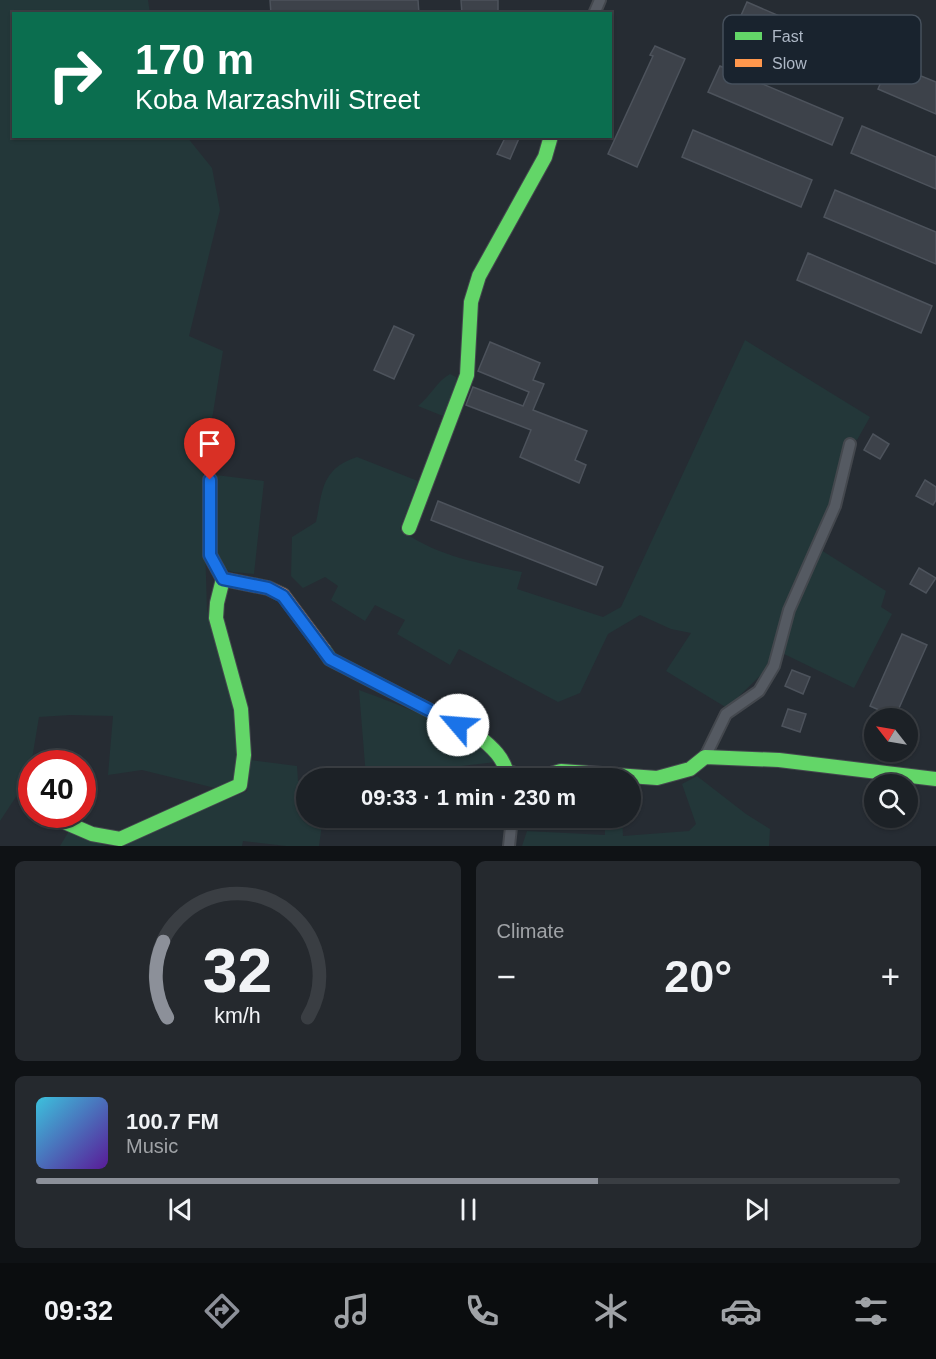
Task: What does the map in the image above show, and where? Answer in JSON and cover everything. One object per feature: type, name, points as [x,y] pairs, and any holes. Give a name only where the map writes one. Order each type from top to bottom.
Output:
[{"type":"street","points":[[409,528],[466,375],[471,302],[478,276],[545,157],[550,138]]},
{"type":"street","points":[[641,777],[657,778],[690,769],[705,758],[726,714],[759,691],[774,666],[789,610],[835,506],[850,444]]},
{"type":"street","points":[[76,828],[103,837],[120,838],[240,785],[244,767],[243,730],[237,689],[218,625],[216,610],[223,579],[210,555],[210,480]]},
{"type":"street","points":[[223,579],[268,588],[283,596],[330,659],[477,735],[495,748],[505,768]]},
{"type":"street","points":[[705,758],[778,760],[936,779]]},
{"type":"street","points":[[509,846],[511,828]]},
{"type":"green space","points":[[0,0],[148,0],[150,12],[12,12],[12,138],[188,138],[212,168],[220,210],[189,336],[223,351],[203,475],[207,610],[232,688],[239,729],[234,782],[219,789],[142,770],[108,775],[113,716],[70,715],[39,717],[34,750],[18,750],[18,794],[0,821]]},
{"type":"green space","points":[[745,340],[870,417],[857,440],[848,438],[830,506],[785,603],[771,656],[763,673],[727,708],[666,671],[691,633],[671,629],[640,615],[608,634],[580,693],[558,702],[459,649],[450,665],[397,634],[405,620],[375,605],[365,621],[331,600],[338,586],[325,577],[303,588],[291,576],[292,537],[316,522],[323,491],[330,474],[345,462],[357,457],[418,481],[400,529],[413,538],[458,557],[522,572],[517,589],[603,617],[621,607]]},
{"type":"green space","points":[[450,374],[456,377],[457,385],[443,416],[418,406],[441,381]]},
{"type":"green space","points":[[216,475],[264,481],[254,574],[225,569],[215,555]]},
{"type":"green space","points":[[821,550],[886,591],[881,607],[892,614],[854,688],[782,653],[792,614]]},
{"type":"green space","points":[[359,690],[451,729],[484,750],[496,762],[444,768],[365,768]]},
{"type":"green space","points":[[250,760],[297,766],[296,828],[322,828],[319,846],[286,846],[243,841],[242,846],[117,846],[247,791]]},
{"type":"green space","points":[[697,776],[746,814],[770,829],[769,846],[522,846],[527,831],[605,835],[605,828],[623,828],[623,836],[689,831],[696,824],[682,784]]},
{"type":"green space","points":[[69,831],[106,846],[60,846]]},
{"type":"building","points":[[270,0],[418,0],[419,12],[271,12]]},
{"type":"building","points":[[461,0],[498,0],[498,12],[462,12]]},
{"type":"building","points":[[747,2],[777,15],[741,15]]},
{"type":"building","points":[[655,46],[685,59],[637,167],[608,154],[653,56],[650,55]]},
{"type":"building","points":[[720,66],[723,67],[723,84],[763,84],[843,118],[832,145],[708,92]]},
{"type":"building","points":[[921,76],[936,82],[936,114],[878,89],[880,84],[921,84]]},
{"type":"building","points":[[862,126],[936,157],[936,189],[851,153]]},
{"type":"building","points":[[693,130],[812,180],[801,207],[682,157]]},
{"type":"building","points":[[505,138],[519,138],[510,159],[497,154]]},
{"type":"building","points":[[835,190],[936,232],[936,264],[824,217]]},
{"type":"building","points":[[808,253],[932,306],[921,333],[797,280]]},
{"type":"building","points":[[394,326],[414,335],[394,379],[374,370]]},
{"type":"building","points":[[490,342],[540,363],[533,380],[544,384],[533,410],[587,431],[575,460],[586,465],[579,483],[520,457],[531,430],[466,405],[473,387],[523,406],[529,392],[478,371]]},
{"type":"building","points":[[873,434],[889,444],[880,459],[864,450]]},
{"type":"building","points":[[925,480],[936,487],[936,500],[933,505],[916,496]]},
{"type":"building","points":[[438,501],[603,567],[596,585],[431,520]]},
{"type":"building","points":[[919,568],[936,578],[926,593],[910,584]]},
{"type":"building","points":[[902,634],[927,645],[899,708],[870,706]]},
{"type":"building","points":[[792,670],[810,677],[803,694],[785,686]]},
{"type":"building","points":[[788,709],[806,714],[800,732],[782,726]]},
{"type":"traffic: fast","points":[[409,528],[467,375],[471,302],[479,276],[545,157],[550,138]]},
{"type":"traffic: fast","points":[[78,828],[92,834],[120,839],[240,785],[244,755],[241,709],[216,618],[223,579]]},
{"type":"traffic: fast","points":[[324,650],[330,659],[477,735],[493,749],[505,768]]},
{"type":"traffic: fast","points":[[641,777],[657,778],[690,769],[705,757],[779,760],[936,779]]},
{"type":"traffic: slow","points":[[210,480],[210,555],[223,579],[268,588],[283,595],[324,650]]},
{"type":"route","points":[[210,480],[210,555],[223,579],[268,588],[283,596],[330,659],[458,725]]}]
